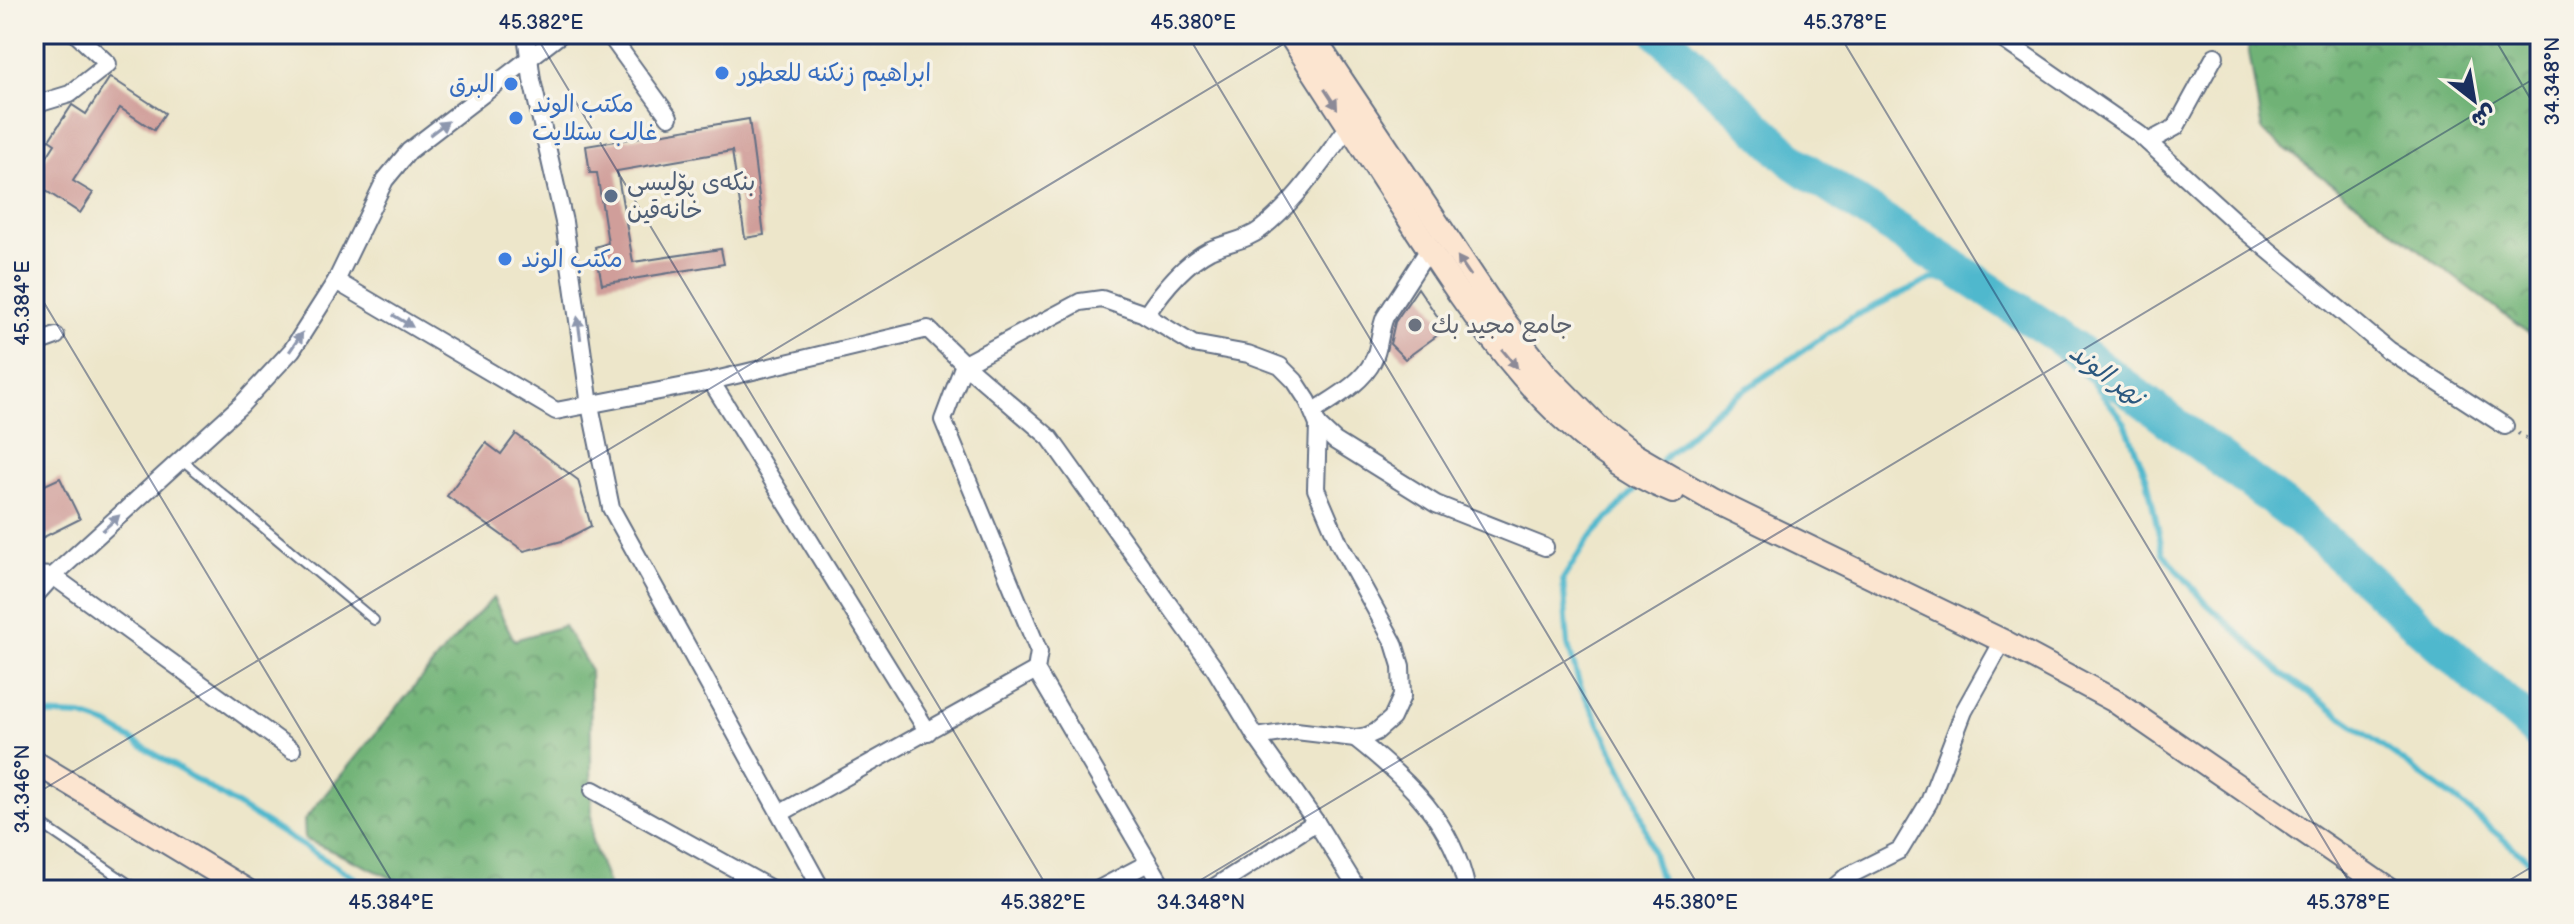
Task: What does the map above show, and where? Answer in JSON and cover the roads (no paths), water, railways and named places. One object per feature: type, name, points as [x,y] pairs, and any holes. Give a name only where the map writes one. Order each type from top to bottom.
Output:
[{"type":"main road","points":[[1289,34],[1479,321],[1533,386],[1591,445],[1621,456]]},
{"type":"main road","points":[[1311,34],[1511,331],[1638,478],[1667,482],[1687,497],[1712,500],[2003,641],[2113,700],[2389,890]]},
{"type":"main road","points":[[34,762],[246,890]]},
{"type":"street","points":[[34,105],[70,94],[108,64],[76,34]]},
{"type":"street","points":[[526,34],[528,60],[564,222],[590,405],[611,508],[822,890]]},
{"type":"street","points":[[34,597],[53,576],[241,405],[292,350],[336,281],[385,180],[409,151],[561,34]]},
{"type":"street","points":[[609,34],[669,117]]},
{"type":"street","points":[[1995,34],[2148,142],[2242,228],[2388,350],[2505,426]]},
{"type":"street","points":[[2148,142],[2176,127],[2215,56]]},
{"type":"street","points":[[1146,315],[1165,289],[1201,256],[1250,236],[1270,221],[1302,187],[1349,126]]},
{"type":"street","points":[[1256,737],[1296,731],[1355,738],[1376,732],[1392,718],[1402,696],[1401,666],[1394,643],[1339,543],[1316,489],[1316,419],[1373,361],[1385,317],[1429,249]]},
{"type":"street","points":[[336,281],[556,411],[711,381],[928,329],[1050,438],[1209,659],[1256,737],[1316,822],[1358,890]]},
{"type":"street","points":[[1165,890],[1036,670],[1039,652],[943,420],[964,364],[1080,302],[1102,299],[1146,315],[1193,344],[1248,354],[1280,366],[1295,381],[1316,419],[1335,441],[1436,504],[1545,547]]},
{"type":"street","points":[[34,344],[56,336]]},
{"type":"street","points":[[711,381],[928,732]]},
{"type":"street","points":[[34,575],[53,576],[292,750]]},
{"type":"street","points":[[1831,890],[1846,877],[1900,850],[1929,802],[1964,711],[2003,641]]},
{"type":"street","points":[[781,813],[1036,670]]},
{"type":"street","points":[[1355,738],[1391,766],[1436,818],[1455,846],[1467,890]]},
{"type":"street","points":[[593,790],[773,890]]},
{"type":"street","points":[[1210,890],[1316,822]]},
{"type":"street","points":[[1097,890],[1148,863]]},
{"type":"lane","points":[[181,459],[374,620]]},
{"type":"lane","points":[[34,819],[138,890]]},
{"type":"lane","points":[[34,881],[46,890]]},
{"type":"waterway","name":"نهر الوند","points":[[1660,34],[1795,163],[2055,334],[2301,520],[2540,734]]},
{"type":"waterway","points":[[1658,464],[1718,408],[1854,316],[1932,279],[1974,281]]},
{"type":"waterway","points":[[2055,334],[2125,423],[2147,479],[2163,553],[2206,603],[2281,673],[2454,798],[2540,870]]},
{"type":"waterway","points":[[1643,481],[1587,541],[1563,579],[1568,645],[1580,686],[1635,795],[1664,890]]},
{"type":"waterway","points":[[38,714],[82,716],[108,725],[374,890]]},
{"type":"place","name":"ابراهيم زنكنه للعطور","points":[[722,73]]},
{"type":"place","name":"البرق","points":[[511,84]]},
{"type":"place","name":"مكتب الوند غالب ستلايت","points":[[516,118]]},
{"type":"place","name":"بنکەی پۆلیسی خانەقین","points":[[611,196]]},
{"type":"place","name":"مكتب الوند","points":[[505,259]]},
{"type":"place","name":"جامع مجيد بك","points":[[1415,325]]}]
